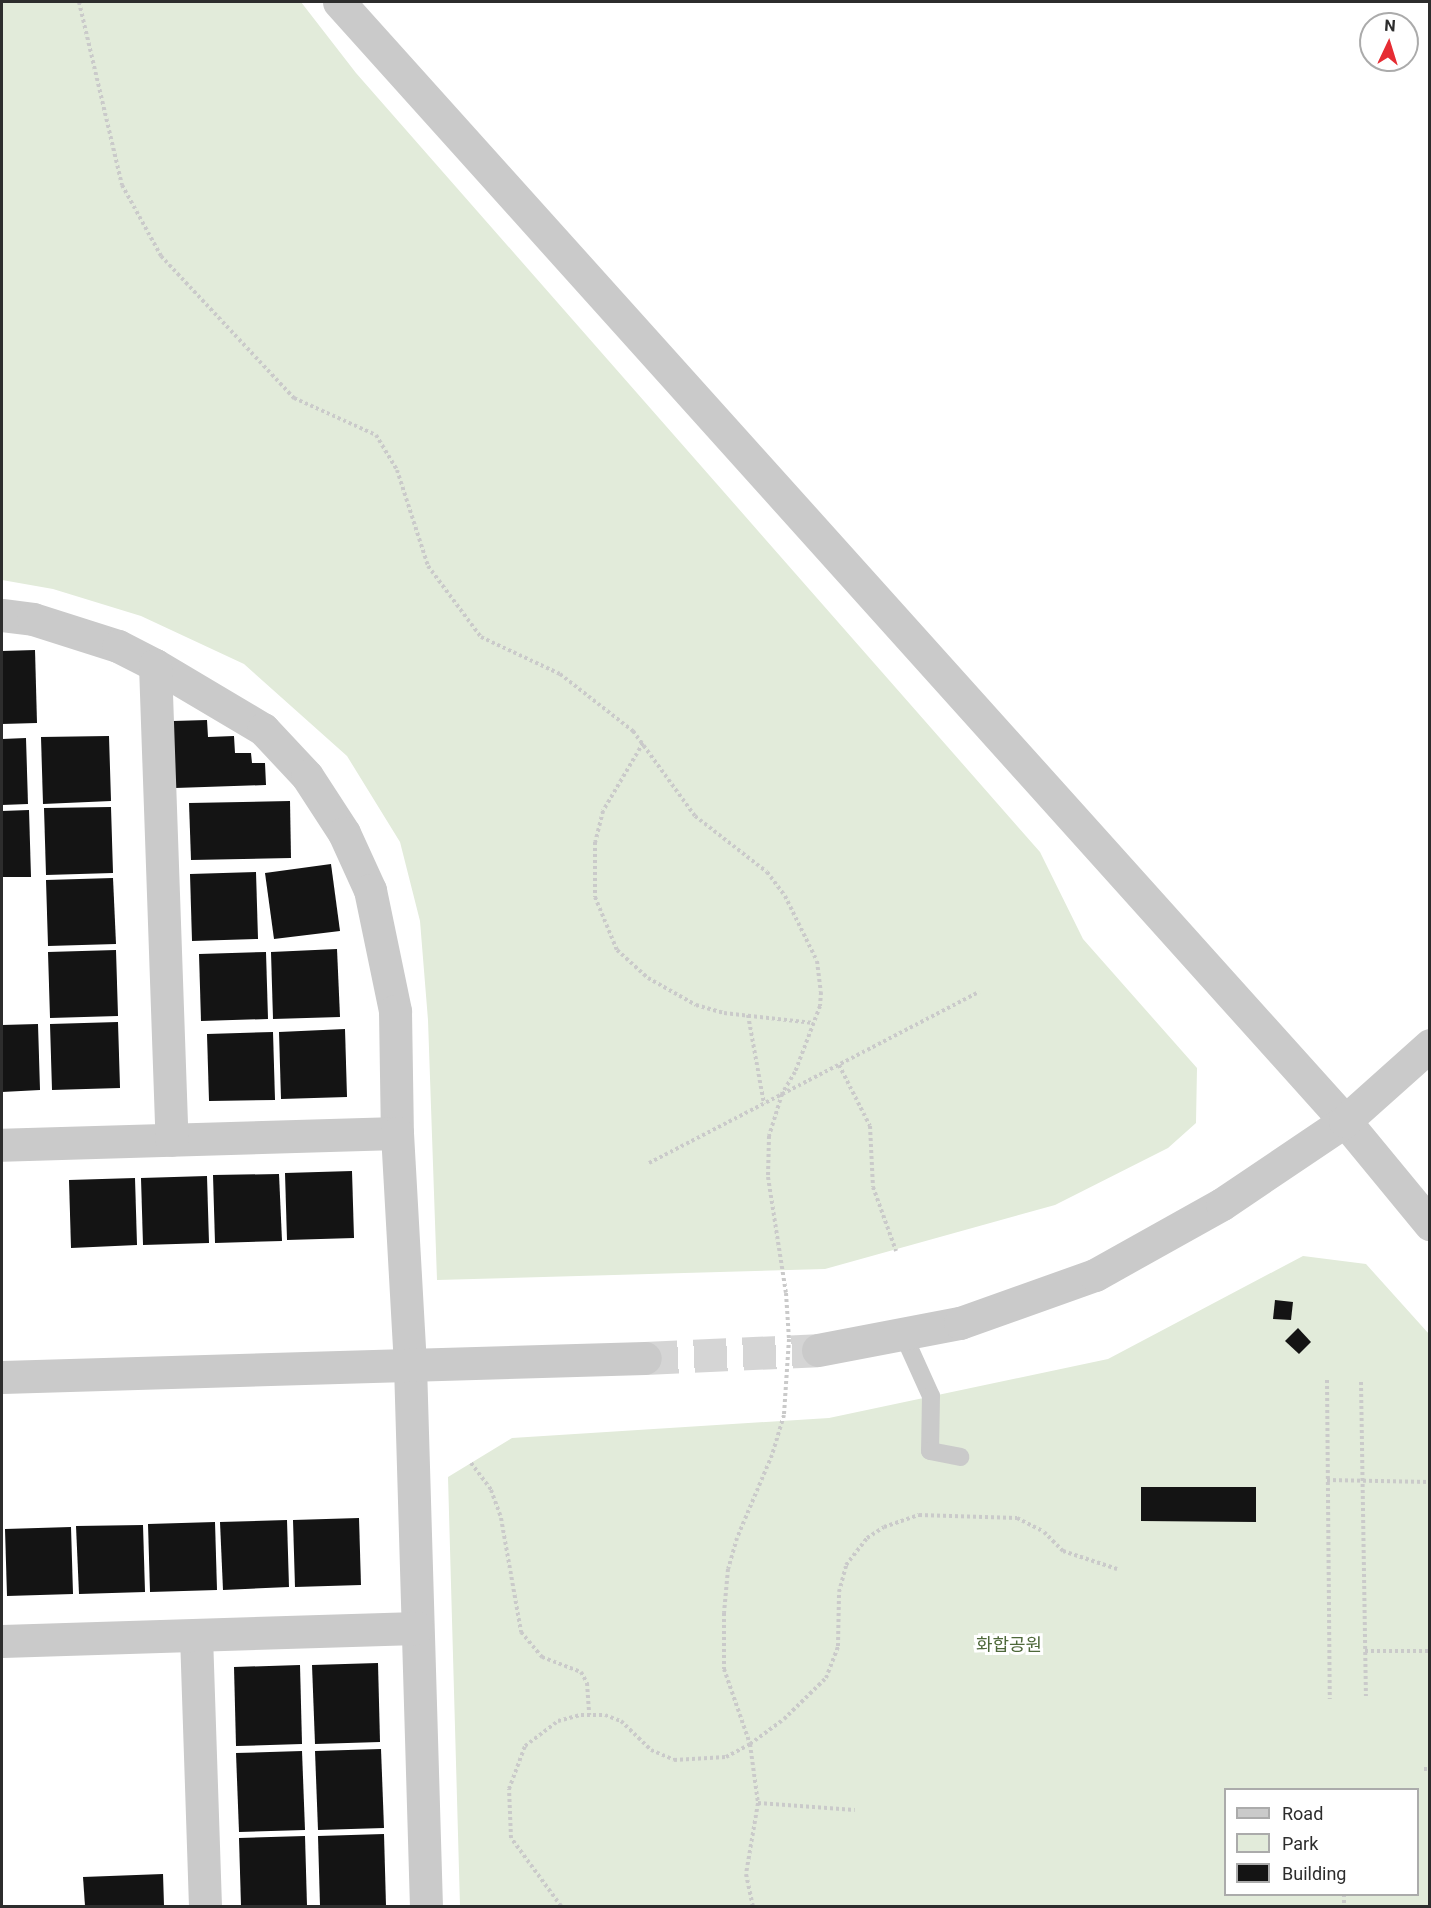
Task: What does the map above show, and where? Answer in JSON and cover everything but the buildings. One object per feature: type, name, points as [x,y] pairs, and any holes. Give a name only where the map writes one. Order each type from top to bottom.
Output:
[{"type":"street","points":[[339,2],[1346,1121],[1430,1224]]},
{"type":"street","points":[[2,615],[33,619],[97,640],[155,665],[263,729],[308,776],[344,833],[370,890],[386,954],[395,1011],[397,1133],[410,1365],[426,1906]]},
{"type":"street","points":[[155,665],[172,1140]]},
{"type":"street","points":[[818,1350],[960,1323],[1095,1275],[1222,1204],[1346,1121],[1430,1045]]},
{"type":"street","points":[[2,1145],[397,1133]]},
{"type":"street","points":[[2,1377],[645,1358]]},
{"type":"street","points":[[2,1641],[417,1628]]},
{"type":"street","points":[[196,1635],[206,1906]]},
{"type":"lane","points":[[903,1334],[931,1396],[930,1450],[960,1457]]},
{"type":"path","points":[[79,2],[122,185],[161,256],[294,398],[376,435],[398,470],[428,566],[481,637],[560,674],[633,731],[695,816],[767,872],[785,896],[811,945],[821,976],[820,1006],[795,1072],[782,1094],[769,1136],[768,1177],[786,1293],[789,1339],[784,1415],[772,1455],[737,1538],[728,1569],[724,1613],[724,1669],[750,1744],[758,1803],[746,1874],[753,1906]]},
{"type":"path","points":[[643,743],[603,811],[595,842],[595,897],[617,950],[648,978],[696,1005],[748,1015],[813,1023]]},
{"type":"path","points":[[649,1163],[980,992]]},
{"type":"path","points":[[748,1015],[764,1104]]},
{"type":"path","points":[[838,1065],[870,1126],[873,1186],[897,1251]]},
{"type":"path","points":[[1327,1380],[1326,1480],[1330,1699]]},
{"type":"path","points":[[1362,1382],[1361,1481],[1366,1696]]},
{"type":"path","points":[[471,1463],[490,1490],[501,1518],[521,1632],[542,1657],[581,1672],[587,1683],[589,1715]]},
{"type":"path","points":[[1326,1480],[1430,1482]]},
{"type":"path","points":[[561,1906],[510,1838],[509,1789],[525,1746],[558,1721],[589,1715],[621,1721],[651,1750],[674,1760],[726,1757],[750,1744],[784,1719],[826,1678],[838,1646],[839,1592],[846,1565],[867,1538],[884,1527],[920,1515],[1017,1518],[1044,1532],[1063,1551],[1117,1569]]},
{"type":"path","points":[[1365,1651],[1430,1651]]},
{"type":"path","points":[[758,1803],[855,1810]]},
{"type":"green space","points":[[2,2],[301,2],[356,73],[1040,852],[1083,939],[1197,1068],[1196,1123],[1168,1148],[1055,1205],[825,1269],[437,1280],[428,1020],[420,921],[400,842],[347,756],[244,664],[141,616],[53,589],[2,580]]},
{"type":"green space","name":"화합공원","points":[[1303,1256],[1366,1264],[1429,1334],[1429,1906],[460,1906],[448,1477],[512,1438],[829,1418],[1108,1359]]},
{"type":"tunnel","points":[[645,1358],[818,1350]]}]
